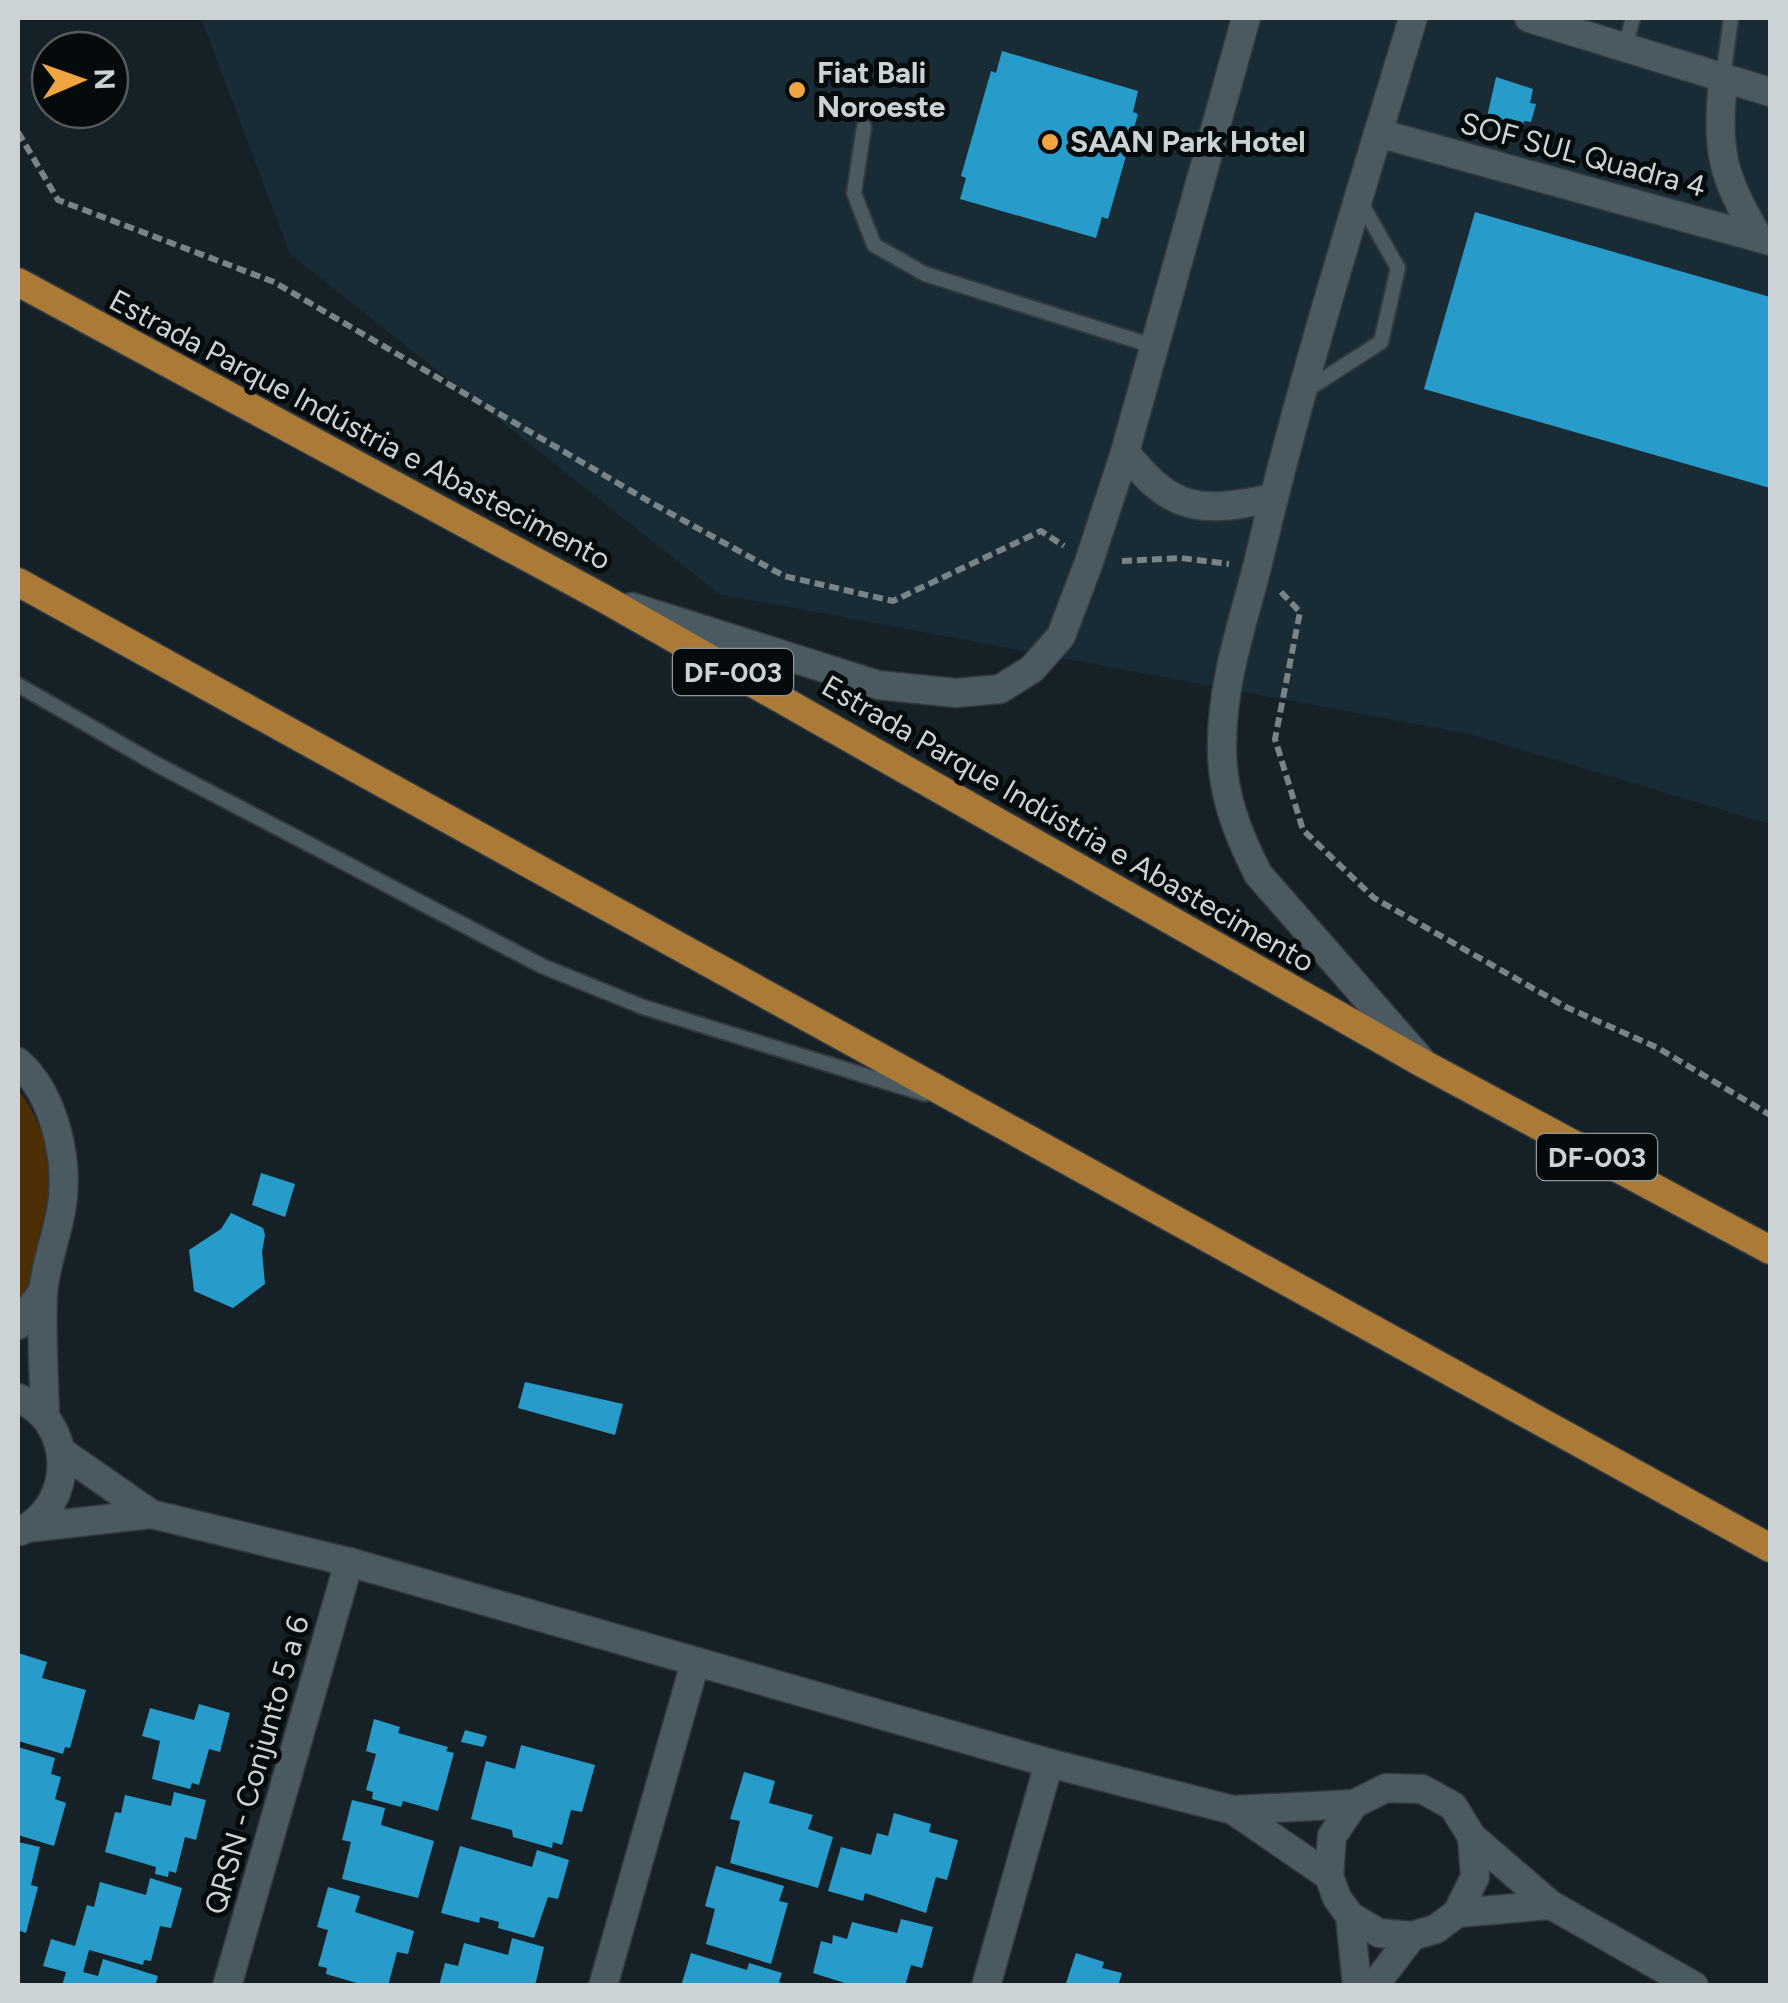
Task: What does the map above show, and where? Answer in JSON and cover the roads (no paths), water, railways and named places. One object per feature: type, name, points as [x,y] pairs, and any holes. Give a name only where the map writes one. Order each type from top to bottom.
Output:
[{"type":"highway","name":"Estrada Parque Indústria e Abastecimento","points":[[23,283],[604,598],[1424,1064],[1770,1250]]},
{"type":"highway","points":[[18,582],[1770,1548]]},
{"type":"street","points":[[604,598],[878,685],[956,693],[1000,690],[1032,670],[1061,636],[1090,562],[1125,452],[1246,18]]},
{"type":"street","points":[[1413,18],[1274,498],[1224,696],[1222,747],[1225,791],[1240,838],[1258,874],[1424,1064]]},
{"type":"street","points":[[1529,18],[1770,92]]},
{"type":"street","points":[[1723,77],[1719,126],[1722,158],[1732,192],[1764,239]]},
{"type":"street","name":"SOF SUL Quadra 4","points":[[1378,133],[1764,239]]},
{"type":"street","points":[[1125,452],[1147,480],[1168,497],[1226,508],[1274,498]]},
{"type":"street","points":[[18,1062],[27,1070],[57,1130],[62,1206],[44,1291],[45,1416]]},
{"type":"street","points":[[18,1324],[44,1291]]},
{"type":"street","points":[[18,1398],[45,1416],[62,1452],[56,1496],[44,1514],[22,1530]]},
{"type":"street","points":[[62,1452],[151,1514]]},
{"type":"street","points":[[22,1530],[151,1514],[349,1562],[1050,1763],[1233,1810],[1354,1804],[1386,1788],[1422,1789],[1453,1806],[1472,1837],[1551,1904],[1694,1986]]},
{"type":"street","name":"QRSN - Conjunto 5 a 6","points":[[227,1986],[349,1562]]},
{"type":"street","points":[[604,1986],[695,1663]]},
{"type":"street","points":[[986,1986],[1050,1763]]},
{"type":"street","points":[[1354,1804],[1332,1836],[1329,1876],[1337,1898],[1350,1916],[1379,1933],[1412,1936],[1436,1928],[1457,1913],[1475,1877],[1472,1837]]},
{"type":"street","points":[[1233,1810],[1329,1876]]},
{"type":"street","points":[[1457,1913],[1551,1904]]},
{"type":"street","points":[[1350,1916],[1358,1986]]},
{"type":"street","points":[[1374,1986],[1412,1936]]},
{"type":"lane","points":[[1625,47],[1633,18]]},
{"type":"lane","points":[[1723,77],[1731,18]]},
{"type":"lane","points":[[864,126],[854,193],[874,246],[924,274],[1154,346]]},
{"type":"lane","points":[[1304,392],[1382,342],[1398,268],[1360,200]]},
{"type":"lane","points":[[18,684],[156,764],[542,966],[643,1007],[982,1111]]},
{"type":"place","name":"Fiat Bali Noroeste","points":[[797,90]]},
{"type":"place","name":"SAAN Park Hotel","points":[[1050,142]]}]
